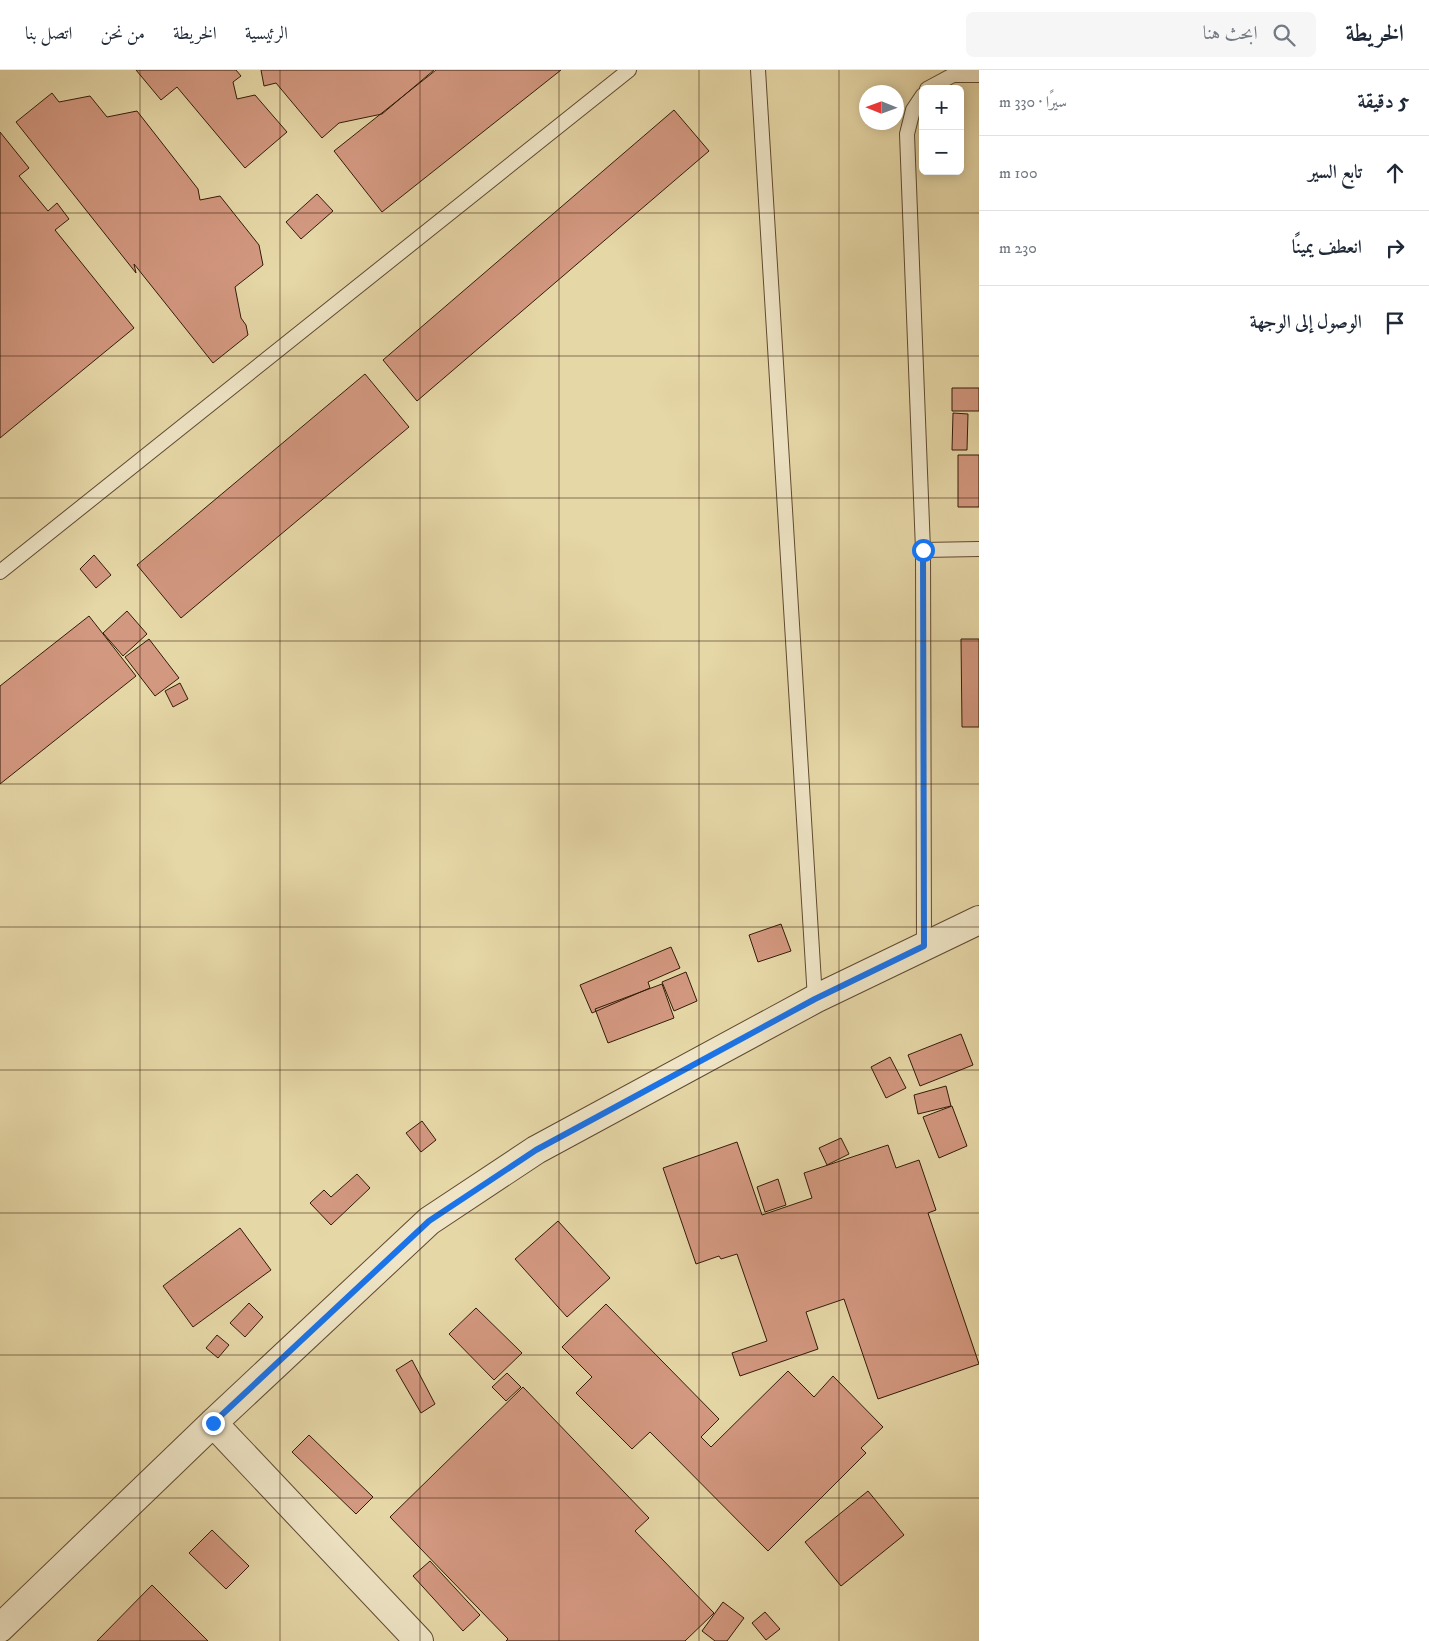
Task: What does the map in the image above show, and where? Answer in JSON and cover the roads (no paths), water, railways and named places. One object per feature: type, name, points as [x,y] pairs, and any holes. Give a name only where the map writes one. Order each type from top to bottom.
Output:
[{"type":"street","points":[[0,1628],[213,1423],[429,1221],[536,1150],[815,999],[979,920]]},
{"type":"street","points":[[213,1423],[419,1641]]},
{"type":"lane","points":[[0,572],[629,70]]},
{"type":"lane","points":[[758,70],[815,999]]},
{"type":"lane","points":[[934,85],[953,75],[979,75]]},
{"type":"lane","points":[[919,100],[912,110],[907,134],[923,550],[924,946]]},
{"type":"lane","points":[[923,550],[979,549]]}]
